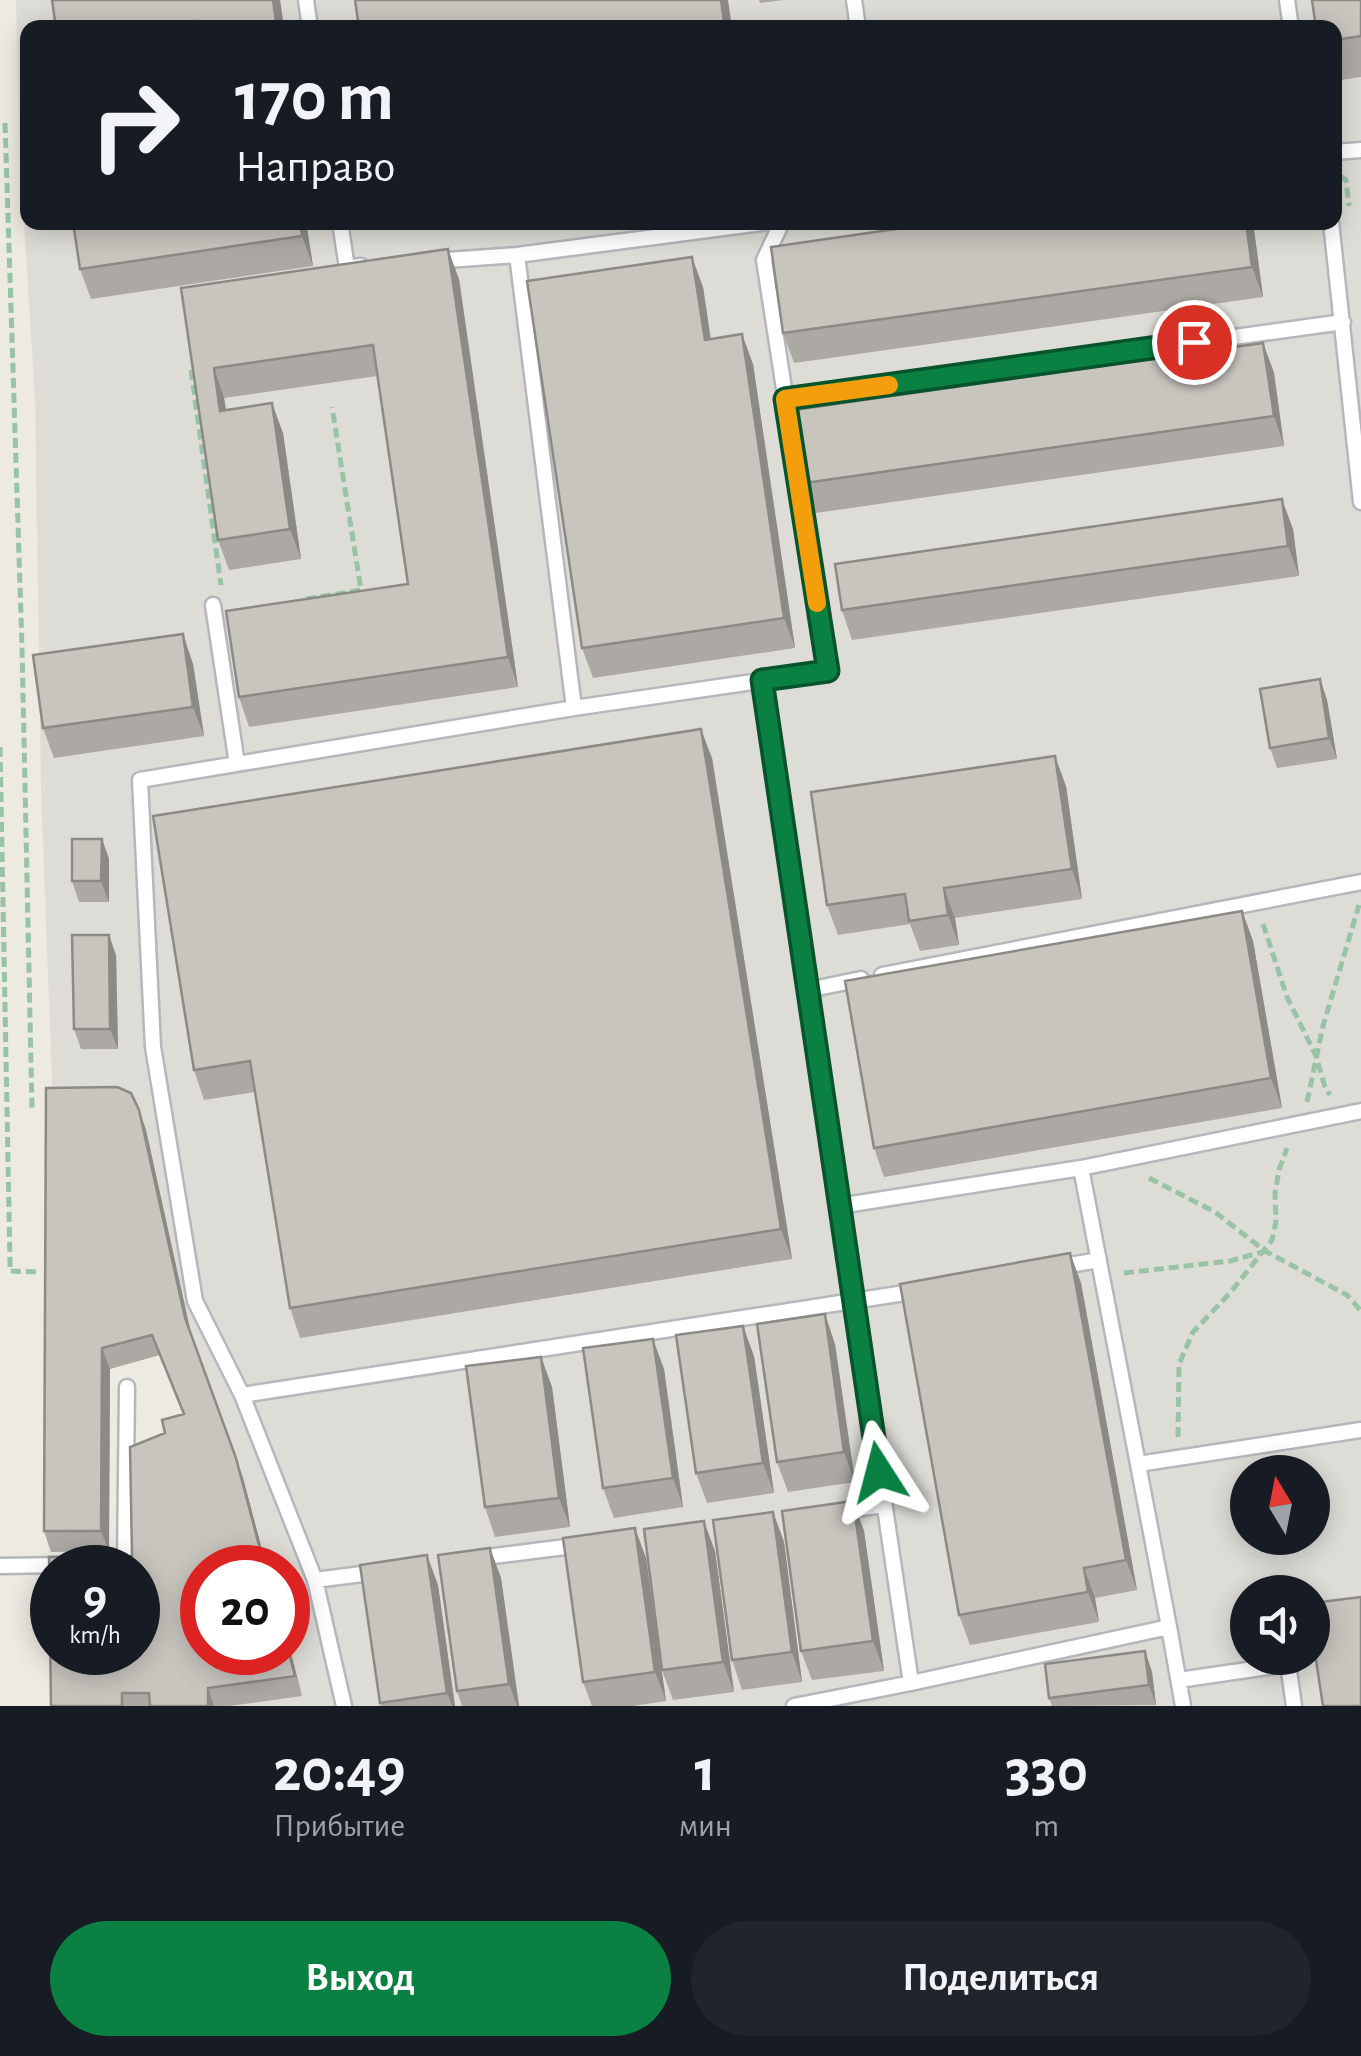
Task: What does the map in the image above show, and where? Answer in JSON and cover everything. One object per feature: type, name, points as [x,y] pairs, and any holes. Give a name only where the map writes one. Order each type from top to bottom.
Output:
[{"type":"lane","points":[[341,230],[347,268],[384,265]]},
{"type":"lane","points":[[422,262],[707,230]]},
{"type":"lane","points":[[344,1706],[315,1580],[242,1396],[195,1301],[153,1048],[140,780],[574,708],[828,671],[764,260],[778,230]]},
{"type":"lane","points":[[1332,230],[1361,502]]},
{"type":"lane","points":[[517,254],[574,708]]},
{"type":"lane","points":[[785,399],[1343,322]]},
{"type":"lane","points":[[213,609],[238,764]]},
{"type":"lane","points":[[762,680],[910,1682]]},
{"type":"lane","points":[[808,990],[1361,882]]},
{"type":"lane","points":[[840,1206],[1081,1168],[1361,1111]]},
{"type":"lane","points":[[1081,1168],[1183,1706]]},
{"type":"lane","points":[[1042,1270],[1100,1268]]},
{"type":"lane","points":[[242,1396],[929,1289]]},
{"type":"lane","points":[[125,1545],[127,1387]]},
{"type":"lane","points":[[1138,1464],[1361,1430]]},
{"type":"lane","points":[[825,1513],[884,1505]]},
{"type":"lane","points":[[472,1559],[590,1544]]},
{"type":"lane","points":[[0,1566],[30,1566]]},
{"type":"lane","points":[[315,1580],[394,1570]]},
{"type":"lane","points":[[793,1706],[1169,1627]]},
{"type":"lane","points":[[1179,1680],[1288,1664],[1294,1706]]},
{"type":"path","points":[[4,123],[22,647],[32,1109]]},
{"type":"path","points":[[191,370],[224,612],[213,609]]},
{"type":"path","points":[[302,600],[361,590],[332,407]]},
{"type":"path","points":[[0,747],[10,1271],[37,1272]]},
{"type":"path","points":[[1260,901],[1264,931],[1287,996],[1316,1056],[1325,1086],[1343,1114]]},
{"type":"path","points":[[1178,1458],[1180,1364],[1194,1332],[1272,1240],[1279,1170],[1303,1123],[1328,1009],[1361,903]]},
{"type":"path","points":[[1144,1176],[1214,1212],[1265,1251],[1347,1295],[1361,1311]]},
{"type":"path","points":[[1100,1268],[1230,1261],[1265,1251]]},
{"type":"shaded area","points":[[16,0],[1361,0],[1361,1706],[230,1706],[302,1696],[297,1675],[310,1675],[310,1545],[262,1545],[243,1478],[192,1338],[146,1130],[53,1108],[41,789],[35,398],[24,230],[1342,230],[1342,20],[20,20],[20,160]]},
{"type":"building","points":[[52,0],[273,0],[276,20],[55,20]]},
{"type":"building","points":[[355,0],[721,0],[724,20],[358,20]]},
{"type":"building","points":[[1312,0],[1361,0],[1361,36],[1342,39],[1342,20],[1315,20]]},
{"type":"building","points":[[74,230],[301,230],[302,236],[80,269]]},
{"type":"building","points":[[889,230],[1247,230],[1252,267],[783,333],[771,247]]},
{"type":"building","points":[[448,249],[508,657],[239,697],[226,611],[408,584],[373,345],[214,368],[220,411],[272,403],[290,529],[218,540],[181,288]]},
{"type":"building","points":[[692,257],[705,340],[742,334],[784,618],[582,648],[527,281]]},
{"type":"building","points":[[1263,343],[1274,416],[805,483],[794,410]]},
{"type":"building","points":[[1282,499],[1288,546],[842,610],[835,564]]},
{"type":"building","points":[[183,634],[193,707],[43,728],[33,655]]},
{"type":"building","points":[[1320,679],[1329,738],[1270,748],[1260,689]]},
{"type":"building","points":[[701,729],[781,1229],[290,1308],[250,1061],[194,1070],[153,816]]},
{"type":"building","points":[[1055,756],[1072,869],[944,888],[948,915],[909,921],[905,894],[827,905],[811,792]]},
{"type":"building","points":[[72,839],[102,839],[101,881],[72,881]]},
{"type":"building","points":[[1242,911],[1271,1078],[874,1148],[845,981]]},
{"type":"building","points":[[72,935],[109,935],[110,1029],[74,1029]]},
{"type":"building","points":[[117,1087],[131,1093],[139,1110],[185,1318],[236,1458],[259,1545],[180,1545],[180,1675],[295,1676],[208,1688],[208,1706],[150,1706],[149,1693],[122,1693],[122,1706],[51,1706],[51,1675],[160,1675],[160,1545],[132,1545],[130,1447],[165,1433],[162,1420],[184,1414],[152,1335],[102,1348],[101,1531],[44,1531],[46,1088]]},
{"type":"building","points":[[1070,1253],[1126,1560],[1084,1568],[1088,1592],[959,1615],[900,1284]]},
{"type":"building","points":[[825,1314],[844,1452],[777,1462],[757,1324]]},
{"type":"building","points":[[743,1326],[763,1463],[696,1473],[676,1335]]},
{"type":"building","points":[[653,1339],[673,1478],[603,1488],[583,1348]]},
{"type":"building","points":[[541,1357],[559,1498],[485,1507],[466,1366]]},
{"type":"building","points":[[853,1501],[873,1641],[801,1651],[782,1511]]},
{"type":"building","points":[[773,1512],[792,1652],[732,1660],[713,1520]]},
{"type":"building","points":[[704,1521],[723,1662],[662,1670],[644,1529]]},
{"type":"building","points":[[635,1528],[655,1672],[583,1682],[563,1538]]},
{"type":"building","points":[[490,1548],[509,1684],[457,1691],[438,1555]]},
{"type":"building","points":[[427,1555],[447,1693],[380,1703],[360,1565]]},
{"type":"building","points":[[1361,1597],[1361,1706],[1323,1706],[1318,1675],[1330,1675],[1330,1601]]},
{"type":"building","points":[[1145,1651],[1149,1685],[1049,1698],[1045,1664]]},
{"type":"slow traffic","points":[[817,603],[785,399],[889,385]]},
{"type":"route","points":[[879,1472],[762,680],[828,671],[785,399],[1194,342]]}]
